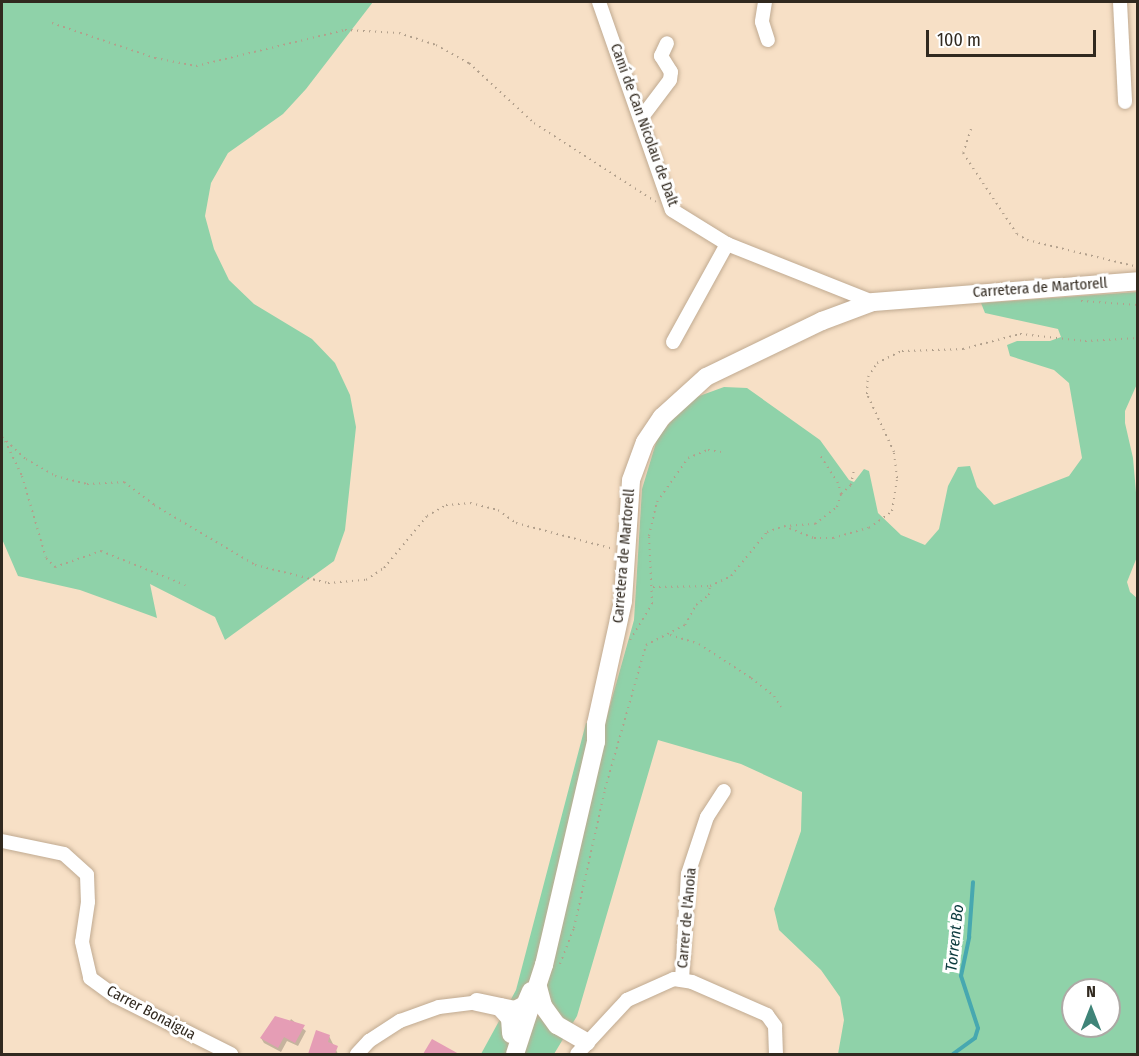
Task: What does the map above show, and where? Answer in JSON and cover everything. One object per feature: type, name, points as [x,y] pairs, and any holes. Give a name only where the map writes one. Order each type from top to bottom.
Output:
[{"type":"main road","name":"Carretera de Martorell","points":[[513,1049],[532,985],[544,965],[596,742],[596,724],[623,601],[625,550],[634,469],[652,430],[673,404],[693,386],[724,368],[822,321],[873,302],[1137,281]]},
{"type":"main road","points":[[477,1002],[509,1004],[532,985],[571,801],[596,724]]},
{"type":"main road","points":[[509,1004],[544,965]]},
{"type":"main road","points":[[532,985],[543,1006],[557,1025],[581,1048]]},
{"type":"main road","points":[[509,1004],[522,1029],[513,1049]]},
{"type":"main road","points":[[513,1049],[539,1027],[557,1025]]},
{"type":"street","name":"Camí de Can Nicolau de Dalt","points":[[599,2],[642,117],[672,210],[727,244],[873,302]]},
{"type":"street","points":[[765,2],[762,22],[768,40]]},
{"type":"street","points":[[1120,2],[1125,102]]},
{"type":"street","points":[[642,117],[670,80],[671,72],[661,56],[667,43]]},
{"type":"street","points":[[673,342],[727,244]]},
{"type":"street","name":"Carrer de l'Anoia","points":[[682,980],[688,874],[707,817],[724,791]]},
{"type":"street","name":"Carrer Bonaigua","points":[[2,841],[21,842],[64,854],[87,875],[88,902],[82,942],[90,978],[115,996],[231,1054]]},
{"type":"street","points":[[581,1048],[627,1000],[659,983],[682,980],[767,1015],[776,1026],[776,1054]]},
{"type":"street","points":[[357,1054],[369,1041],[400,1021],[440,1007],[477,1002]]},
{"type":"path","points":[[52,23],[155,58],[196,66],[345,30],[381,30],[412,37],[469,63],[534,123],[672,210]]},
{"type":"path","points":[[971,129],[963,153],[1017,234],[1027,240],[1059,245],[1110,262],[1137,266]]},
{"type":"path","points":[[1062,287],[1090,304],[1137,305]]},
{"type":"path","points":[[784,526],[814,538],[833,538],[869,528],[892,512],[897,478],[894,452],[868,403],[867,384],[877,363],[892,354],[911,349],[963,349],[1020,334],[1085,342],[1137,338]]},
{"type":"path","points":[[3,438],[27,459],[55,476],[87,484],[124,482],[154,505],[255,565],[328,583],[366,580],[384,568],[427,516],[446,505],[470,503],[498,510],[516,523],[596,547],[625,550]]},
{"type":"path","points":[[3,438],[22,476],[46,558],[55,567],[101,551],[185,585]]},
{"type":"path","points":[[612,655],[641,625],[652,604],[649,536],[657,502],[688,458],[708,450],[722,452]]},
{"type":"path","points":[[820,455],[841,494]]},
{"type":"path","points":[[653,587],[710,586],[732,576],[767,532],[784,526],[821,521],[837,507],[841,494],[851,485],[855,470]]},
{"type":"path","points":[[544,965],[561,964],[574,928],[605,789],[646,645],[685,625],[696,604],[709,595],[710,586]]},
{"type":"path","points":[[669,634],[699,644],[752,678],[774,696],[781,707]]},
{"type":"green space","points":[[2,2],[373,2],[306,89],[283,114],[228,153],[211,183],[205,216],[214,249],[229,280],[254,304],[312,339],[335,363],[350,395],[356,427],[345,530],[334,561],[225,640],[215,617],[150,584],[157,618],[80,590],[18,576],[2,539]]},
{"type":"green space","points":[[1137,292],[1137,384],[1125,411],[1125,423],[1133,458],[1138,515],[1137,557],[1127,582],[1130,592],[1138,599],[1137,1054],[838,1054],[844,1020],[840,997],[821,970],[779,930],[774,909],[801,831],[802,792],[741,764],[658,740],[577,1016],[554,1054],[481,1054],[516,990],[586,723],[604,727],[634,620],[642,489],[658,436],[691,399],[724,387],[747,388],[820,440],[849,480],[854,482],[864,469],[869,471],[878,513],[901,535],[925,545],[939,529],[948,486],[958,467],[970,466],[977,487],[994,505],[1069,476],[1082,458],[1069,383],[1054,370],[1010,356],[1007,345],[1017,341],[1050,341],[1061,337],[1058,329],[985,313],[981,303]]},
{"type":"building","points":[[275,1016],[305,1025],[295,1043],[284,1037],[278,1048],[260,1038]]},
{"type":"building","points":[[316,1030],[330,1035],[328,1042],[338,1046],[335,1054],[308,1054]]},
{"type":"building","points":[[432,1039],[459,1054],[423,1054]]},
{"type":"waterway","name":"Torrent Bo","points":[[953,1054],[975,1038],[978,1028],[961,976],[969,937],[973,882]]}]
